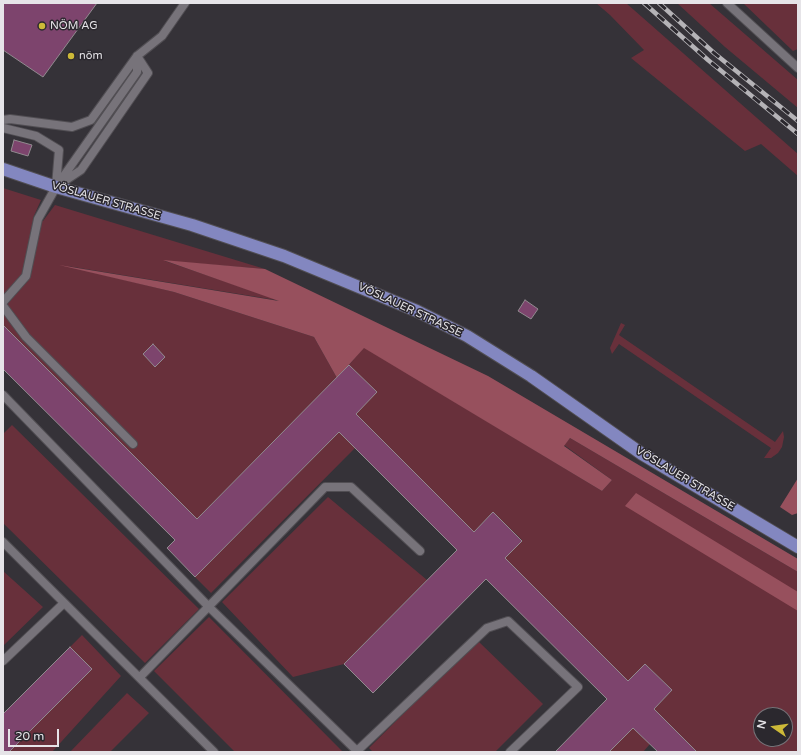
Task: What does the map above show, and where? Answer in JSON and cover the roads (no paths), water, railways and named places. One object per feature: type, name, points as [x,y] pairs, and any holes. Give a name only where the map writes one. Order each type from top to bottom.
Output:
[{"type":"main road","name":"VÖSLAUER STRASSE","points":[[3,169],[56,187],[192,225],[284,256],[417,311],[467,336],[531,376],[642,454],[798,547]]},
{"type":"lane","points":[[3,120],[10,119],[72,128],[91,120],[137,56],[162,36],[185,3]]},
{"type":"lane","points":[[727,3],[798,68]]},
{"type":"lane","points":[[56,187],[81,170],[148,73],[137,56]]},
{"type":"lane","points":[[3,128],[36,136],[60,150],[56,187],[38,219],[26,276],[3,302]]},
{"type":"lane","points":[[3,306],[26,337],[133,444]]},
{"type":"lane","points":[[3,396],[209,607],[357,752],[487,628],[508,621],[578,687],[510,752]]},
{"type":"lane","points":[[140,677],[325,487],[351,487],[420,551]]},
{"type":"lane","points":[[3,542],[214,752]]},
{"type":"lane","points":[[3,661],[64,603]]},
{"type":"railway","points":[[644,3],[708,60],[798,134]]},
{"type":"railway","points":[[659,3],[714,53],[798,121]]},
{"type":"place","name":"NÖM AG","points":[[42,26]]},
{"type":"place","name":"nöm","points":[[71,56]]}]
